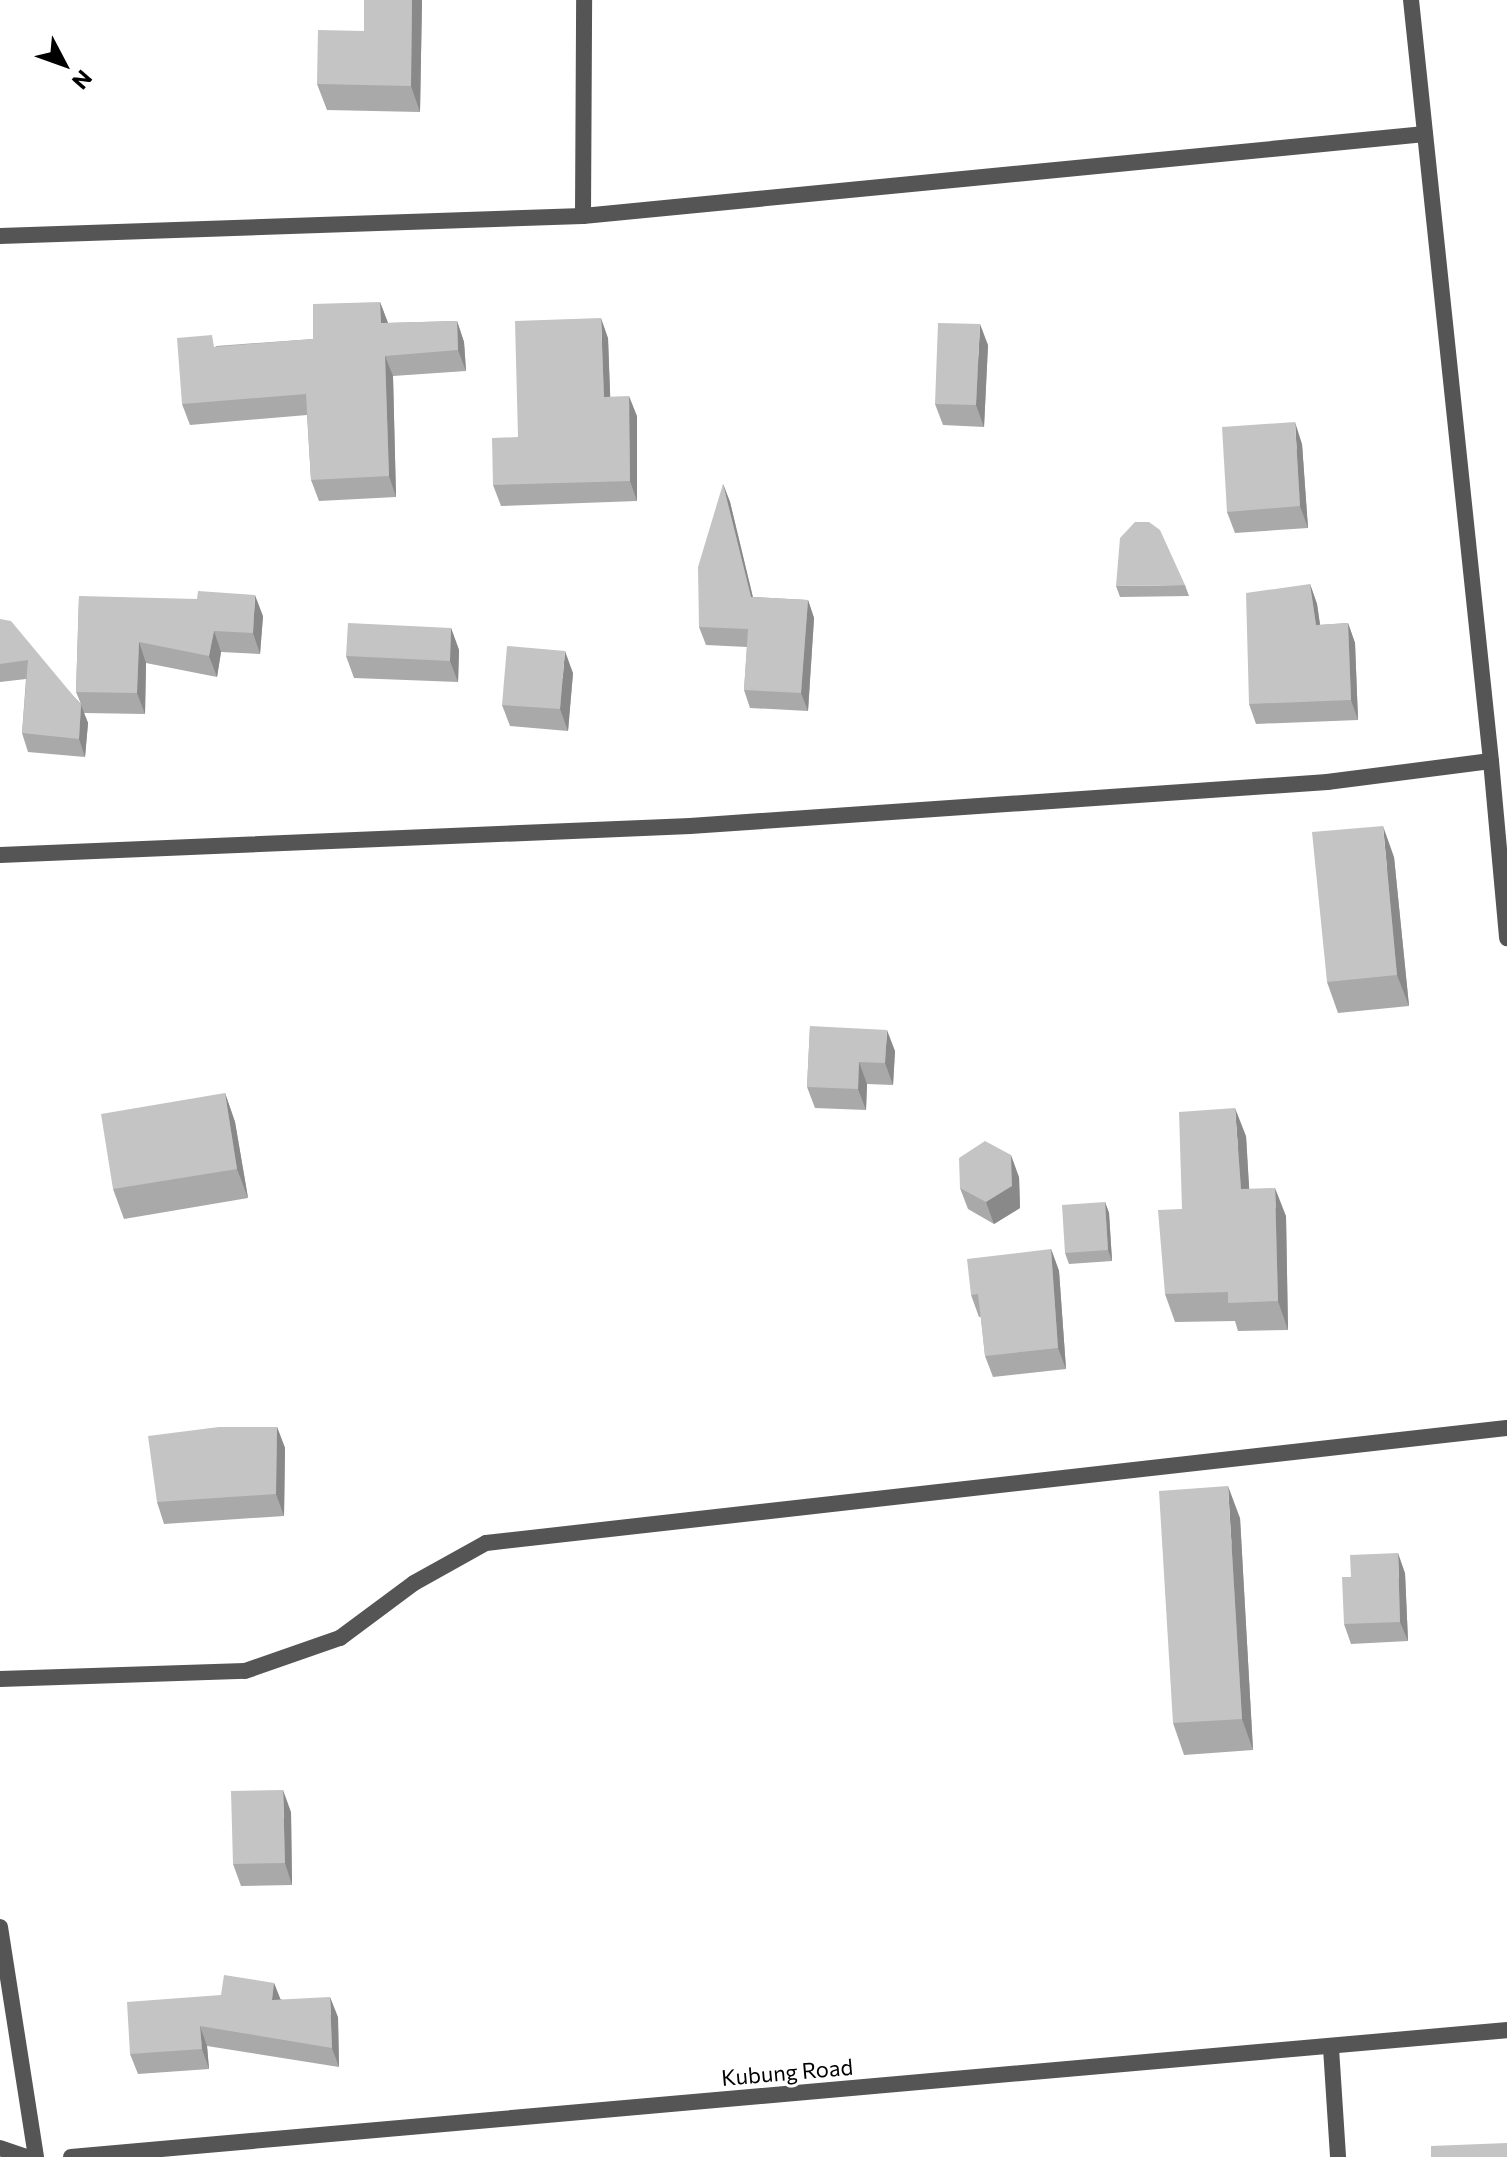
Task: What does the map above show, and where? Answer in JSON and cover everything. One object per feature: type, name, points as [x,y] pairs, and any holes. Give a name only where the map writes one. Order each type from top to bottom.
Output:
[{"type":"street","points":[[583,216],[584,0]]},
{"type":"street","points":[[1411,0],[1507,938]]},
{"type":"street","points":[[0,236],[583,216],[1425,134]]},
{"type":"street","points":[[0,855],[706,825],[1327,782],[1491,761]]},
{"type":"street","points":[[0,1679],[245,1671],[340,1638],[414,1583],[486,1543],[1507,1428]]},
{"type":"street","points":[[0,1927],[36,2157]]},
{"type":"street","name":"Kubung Road","points":[[71,2157],[1331,2048],[1507,2030]]},
{"type":"street","points":[[1331,2048],[1338,2157]]},
{"type":"street","points":[[0,2148],[26,2157]]},
{"type":"building","points":[[364,0],[412,0],[411,86],[317,84],[318,30],[364,31]]},
{"type":"building","points":[[380,302],[381,323],[457,321],[458,350],[385,356],[389,476],[311,480],[306,394],[182,404],[177,338],[212,335],[214,347],[313,339],[313,304]]},
{"type":"building","points":[[601,318],[604,397],[629,396],[630,481],[493,485],[492,438],[518,437],[515,321]]},
{"type":"building","points":[[938,323],[980,324],[976,405],[935,404]]},
{"type":"building","points":[[1295,422],[1300,506],[1227,512],[1222,427]]},
{"type":"building","points":[[723,484],[751,597],[808,600],[801,693],[744,690],[748,629],[699,627],[698,567]]},
{"type":"building","points":[[1135,522],[1149,522],[1160,530],[1185,585],[1116,586],[1120,538]]},
{"type":"building","points":[[1310,584],[1316,625],[1348,623],[1351,700],[1249,704],[1246,593]]},
{"type":"building","points":[[198,591],[255,595],[253,633],[214,631],[209,656],[139,642],[137,693],[76,692],[79,596],[197,599]]},
{"type":"building","points":[[0,619],[11,621],[81,705],[79,739],[22,733],[28,660],[0,664]]},
{"type":"building","points":[[348,623],[451,628],[450,661],[346,656]]},
{"type":"building","points":[[507,646],[565,651],[560,709],[502,705]]},
{"type":"building","points":[[1383,826],[1397,975],[1327,982],[1312,832]]},
{"type":"building","points":[[810,1026],[887,1030],[885,1063],[859,1062],[858,1089],[807,1087]]},
{"type":"building","points":[[225,1093],[237,1169],[113,1189],[101,1114]]},
{"type":"building","points":[[1235,1108],[1241,1189],[1275,1188],[1278,1301],[1228,1303],[1228,1292],[1165,1294],[1158,1210],[1182,1209],[1179,1112]]},
{"type":"building","points":[[985,1141],[1011,1155],[1012,1186],[986,1202],[960,1188],[959,1158]]},
{"type":"building","points":[[1105,1202],[1108,1250],[1065,1253],[1062,1205]]},
{"type":"building","points":[[1051,1249],[1058,1348],[985,1356],[978,1294],[971,1295],[967,1259]]},
{"type":"building","points":[[219,1427],[277,1427],[276,1494],[157,1502],[148,1436]]},
{"type":"building","points":[[1228,1486],[1242,1719],[1173,1723],[1159,1491]]},
{"type":"building","points":[[1398,1553],[1400,1622],[1344,1624],[1342,1577],[1351,1577],[1350,1555]]},
{"type":"building","points":[[283,1790],[285,1863],[233,1864],[231,1791]]},
{"type":"building","points":[[224,1975],[274,1983],[272,2000],[330,1997],[332,2048],[200,2026],[202,2049],[130,2054],[127,2002],[221,1995]]},
{"type":"building","points":[[1507,2143],[1507,2157],[1431,2157],[1431,2146]]}]
